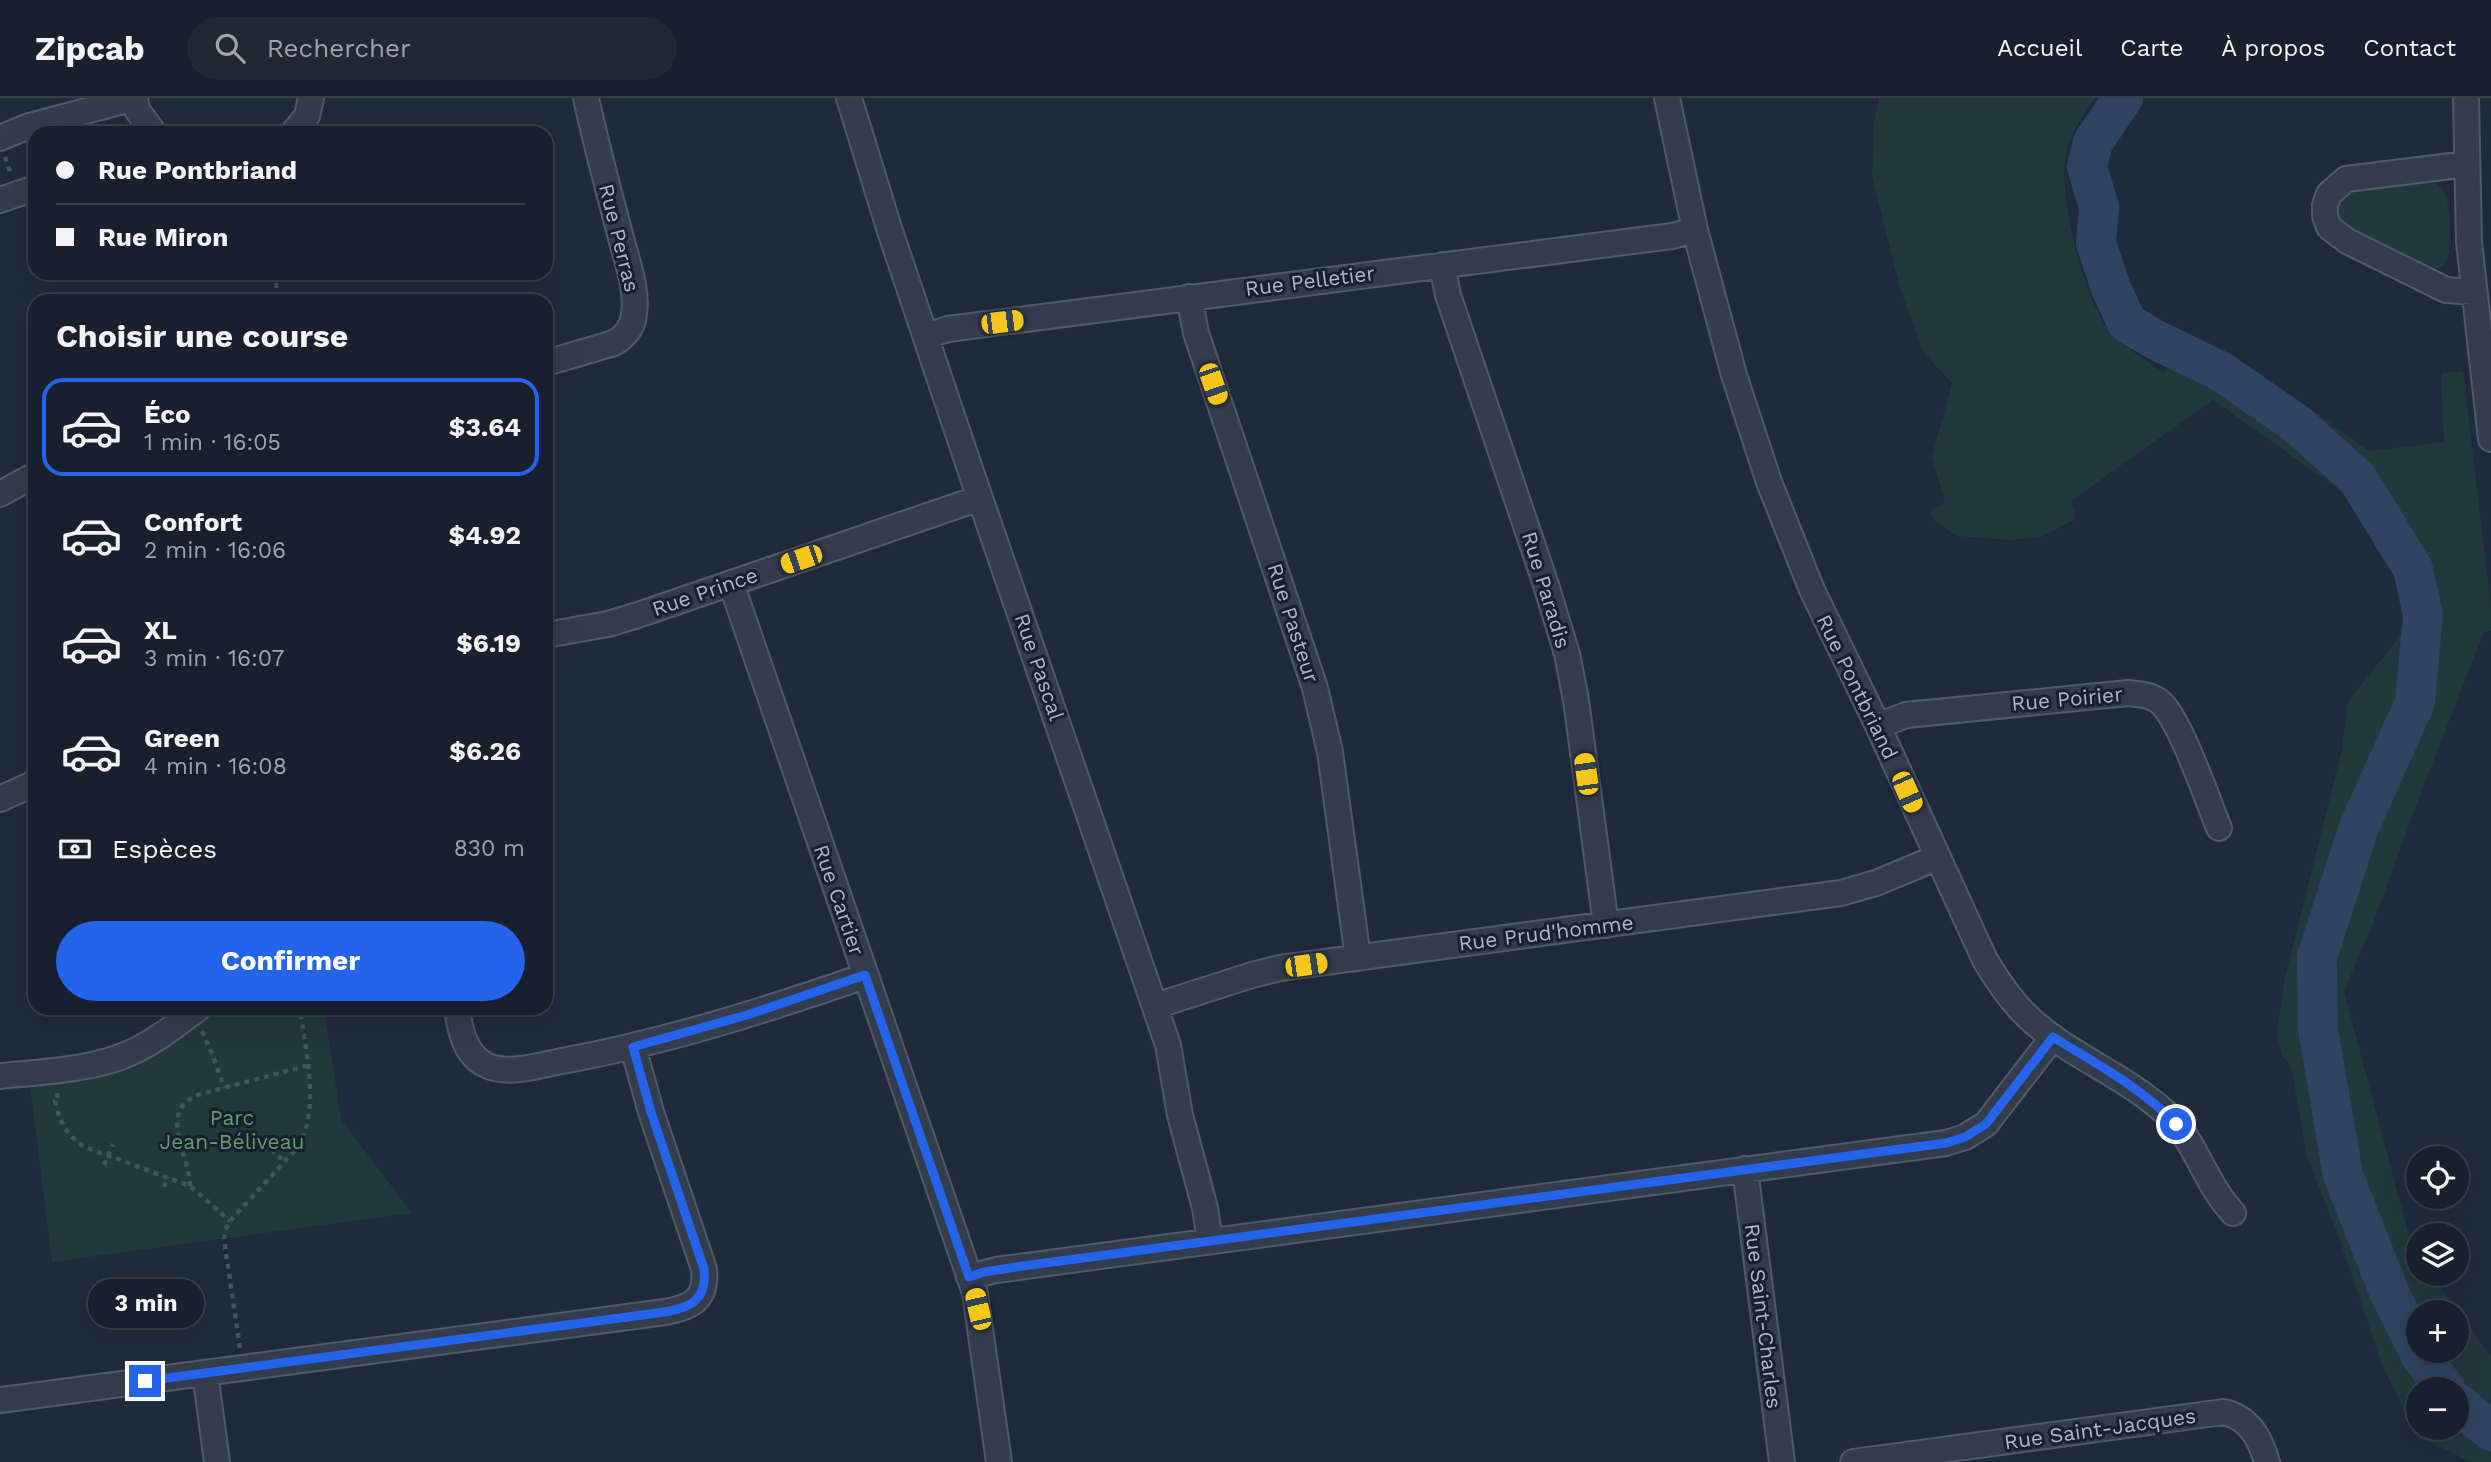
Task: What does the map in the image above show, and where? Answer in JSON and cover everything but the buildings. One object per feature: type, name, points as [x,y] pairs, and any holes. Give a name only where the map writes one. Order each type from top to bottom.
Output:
[{"type":"street","points":[[29,126],[135,98],[138,110],[149,126]]},
{"type":"street","points":[[299,126],[307,116],[311,98]]},
{"type":"street","name":"Rue Perras","points":[[553,361],[623,338],[634,315],[634,294],[586,98]]},
{"type":"street","name":"Rue Pascal","points":[[849,98],[980,498],[1168,1045],[1180,1115],[1205,1208],[1210,1241]]},
{"type":"street","name":"Rue Pontbriand","points":[[1667,98],[1695,230],[1734,375],[1765,471],[1812,590],[1878,726],[1936,858],[1994,975],[2028,1018],[2166,1114],[2185,1135],[2212,1188],[2233,1213]]},
{"type":"street","points":[[2466,98],[2473,292],[2491,439]]},
{"type":"street","points":[[1,144],[28,127]]},
{"type":"street","points":[[2467,164],[2346,180],[2329,194],[2325,216],[2329,227],[2337,235],[2369,252],[2446,290],[2473,292]]},
{"type":"street","name":"Rue Pelletier","points":[[926,336],[948,329],[1672,236],[1695,230]]},
{"type":"street","name":"Rue Paradis","points":[[1441,265],[1452,308],[1567,654],[1576,700],[1606,925]]},
{"type":"street","name":"Rue Pasteur","points":[[1189,297],[1196,333],[1315,688],[1330,752],[1358,957]]},
{"type":"street","points":[[0,494],[28,479]]},
{"type":"street","name":"Rue Prince","points":[[553,634],[608,624],[980,498]]},
{"type":"street","name":"Rue Cartier","points":[[731,583],[969,1277],[978,1309],[999,1462]]},
{"type":"street","name":"Rue Poirier","points":[[1878,726],[1906,715],[2128,693],[2152,697],[2161,703],[2175,723],[2219,828]]},
{"type":"street","points":[[0,799],[28,786]]},
{"type":"street","name":"Rue Prud'homme","points":[[1155,1006],[1265,971],[1841,893],[1884,880],[1936,858]]},
{"type":"street","points":[[458,1015],[467,1046],[479,1060],[494,1068],[527,1067],[633,1047],[747,1015],[865,975]]},
{"type":"street","points":[[0,1076],[71,1067],[128,1054],[199,1016]]},
{"type":"street","points":[[969,1277],[996,1270],[1946,1143],[1965,1137],[1986,1124],[2053,1037]]},
{"type":"street","points":[[0,1400],[665,1312],[695,1302],[704,1288],[704,1269],[651,1112],[633,1047]]},
{"type":"street","name":"Rue Saint-Charles","points":[[1745,1169],[1782,1462]]},
{"type":"street","points":[[205,1373],[217,1462]]},
{"type":"street","name":"Rue Saint-Jacques","points":[[1853,1462],[2223,1412],[2234,1414],[2251,1427],[2258,1436],[2267,1462]]},
{"type":"path","points":[[1,144],[16,189]]},
{"type":"path","points":[[241,1352],[224,1239],[225,1230],[230,1221],[285,1162],[303,1139],[309,1124],[310,1110],[300,1015]]},
{"type":"path","points":[[199,1016],[223,1088]]},
{"type":"path","points":[[190,1186],[177,1126],[181,1109],[191,1098],[306,1066]]},
{"type":"path","points":[[55,1082],[58,1100],[55,1101],[67,1135],[85,1147],[190,1186],[230,1221]]},
{"type":"path","points":[[104,1165],[113,1144]]},
{"type":"path","points":[[271,1149],[285,1162]]},
{"type":"path","points":[[164,1187],[169,1177]]},
{"type":"green space","points":[[1879,98],[2096,98],[2070,140],[2066,154],[2066,195],[2076,248],[2092,299],[2112,334],[2124,345],[2163,373],[2193,346],[2291,395],[2369,451],[2444,442],[2441,373],[2463,371],[2491,606],[2491,631],[2484,632],[2372,926],[2344,991],[2406,1225],[2406,1286],[2439,1286],[2449,1300],[2406,1300],[2406,1363],[2469,1363],[2469,1326],[2491,1356],[2491,1462],[2472,1462],[2424,1440],[2469,1440],[2469,1377],[2406,1377],[2406,1414],[2382,1365],[2339,1238],[2307,1157],[2291,1066],[2282,1056],[2277,1033],[2285,977],[2342,749],[2348,701],[2405,630],[2395,573],[2341,491],[2213,400],[2071,501],[2076,519],[2041,537],[2010,540],[1956,536],[1932,518],[1930,510],[1945,503],[1932,457],[1952,383],[1923,352],[1900,288],[1872,177],[1874,122]]},
{"type":"green space","points":[[2428,180],[2443,191],[2449,210],[2449,253],[2441,267],[2424,269],[2340,223],[2339,206],[2348,191]]},
{"type":"green space","name":"Parc Jean-Béliveau","points":[[208,1015],[325,1015],[341,1119],[412,1213],[52,1262],[30,1085],[198,1023]]},
{"type":"waterway","points":[[2123,98],[2093,142],[2087,167],[2099,207],[2096,243],[2111,288],[2127,323],[2220,371],[2297,424],[2358,479],[2413,569],[2423,615],[2415,702],[2359,827],[2317,957],[2318,1029],[2343,1175],[2390,1294],[2421,1356],[2436,1377]]},
{"type":"waterway","points":[[2469,1413],[2491,1431]]},
{"type":"route","points":[[145,1381],[665,1312],[695,1302],[704,1288],[704,1269],[651,1112],[633,1047],[747,1015],[865,975],[969,1277],[1023,1266],[1946,1143],[1976,1132],[1986,1124],[2053,1037],[2126,1084],[2176,1124]]}]
